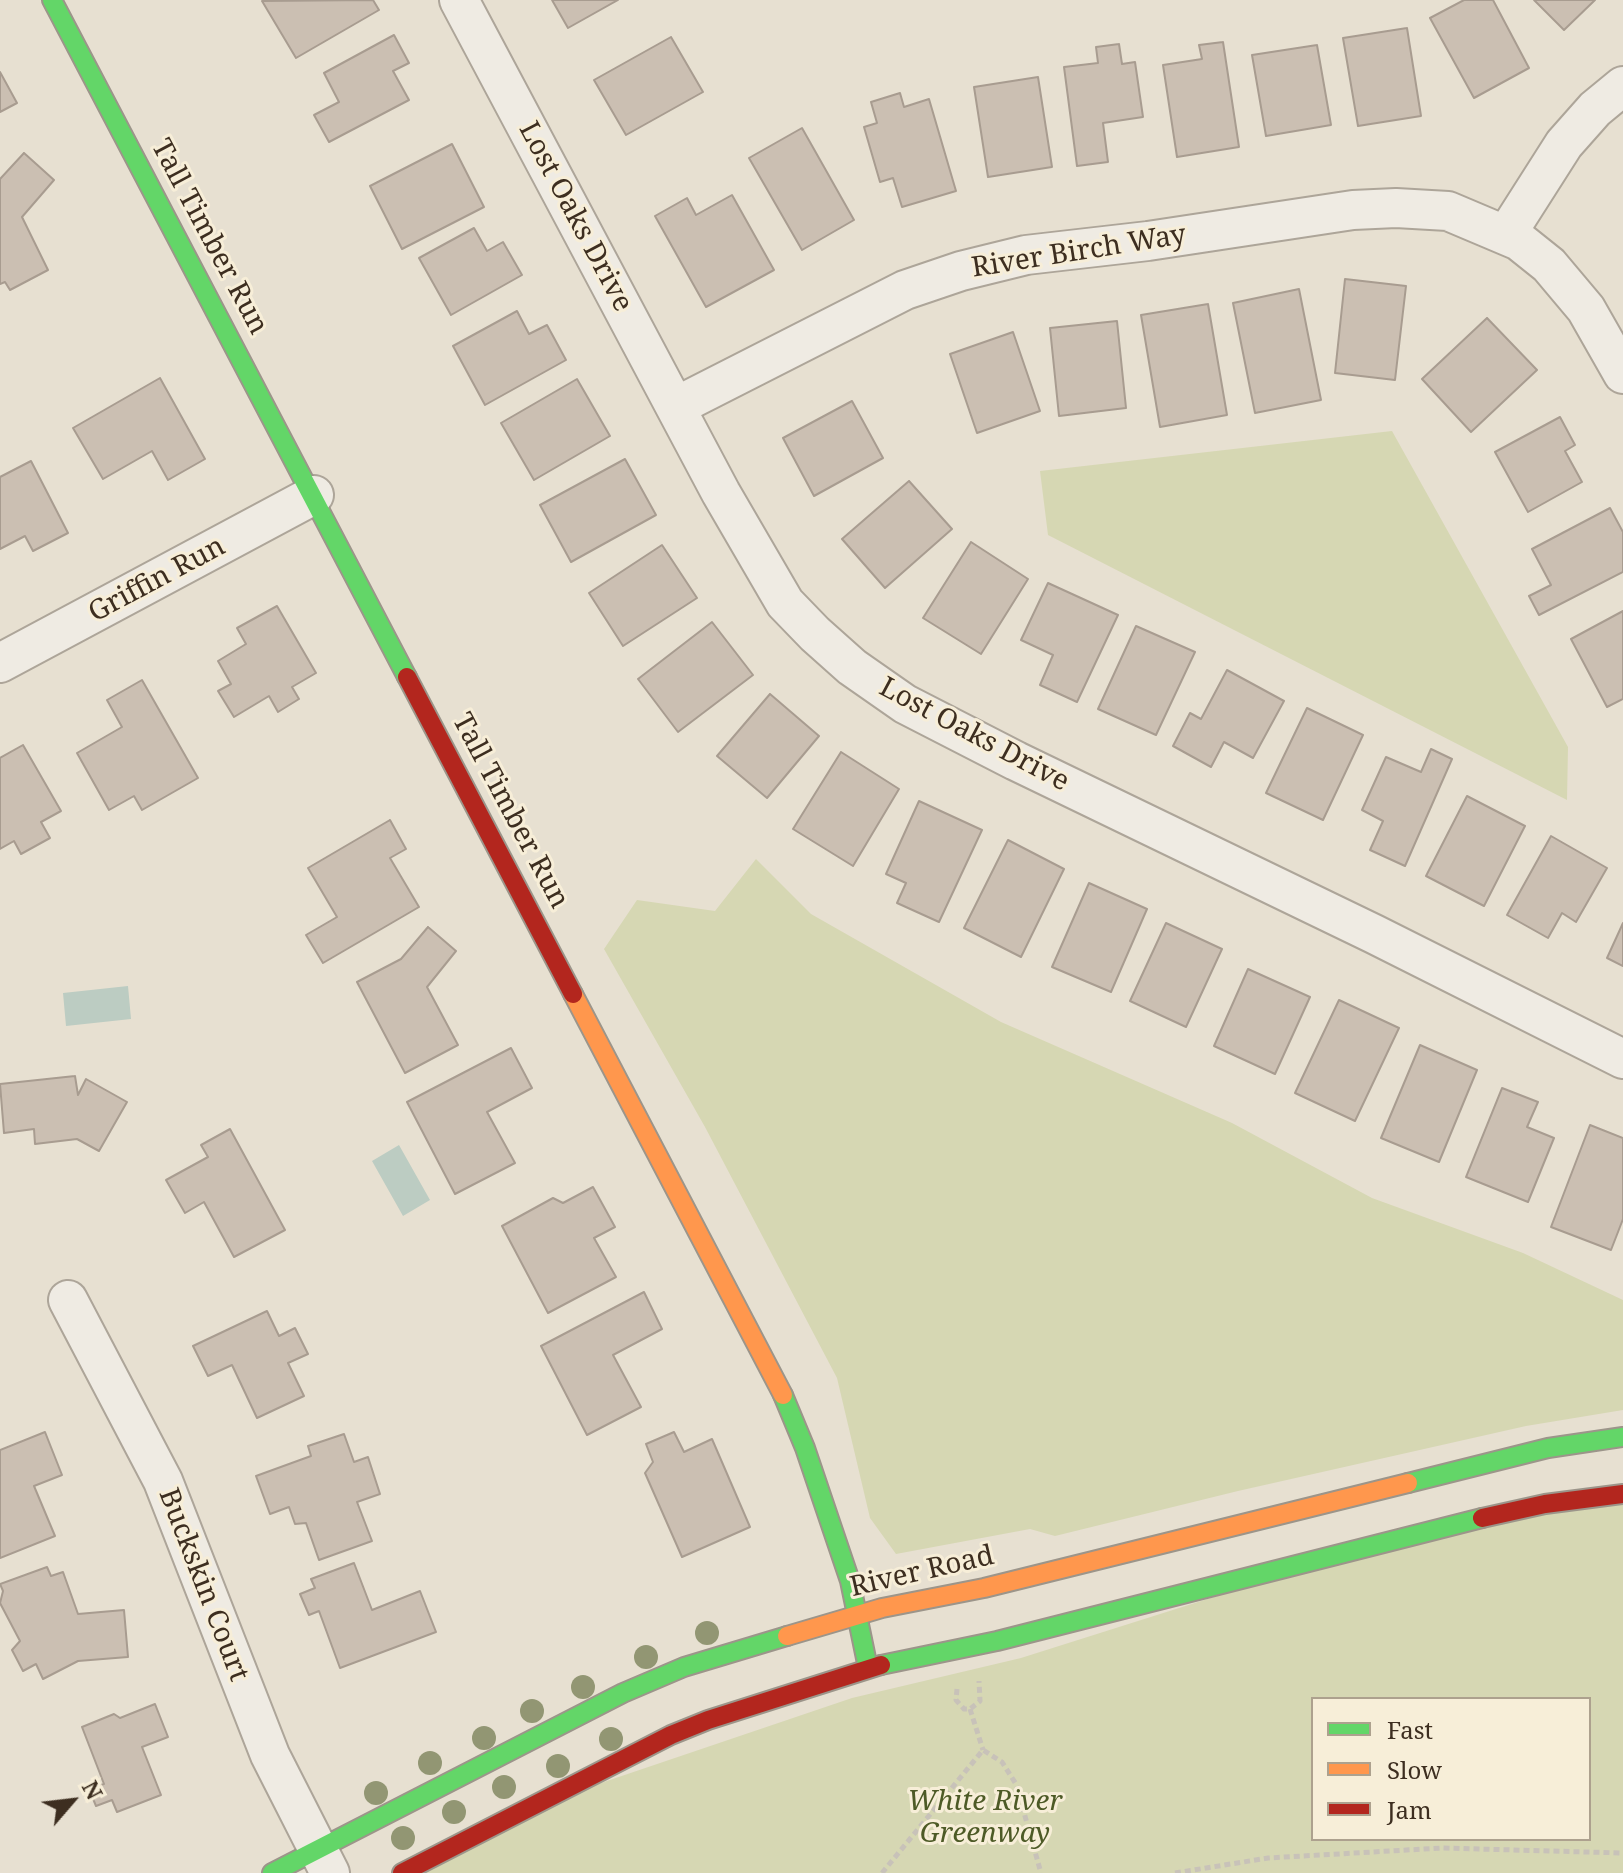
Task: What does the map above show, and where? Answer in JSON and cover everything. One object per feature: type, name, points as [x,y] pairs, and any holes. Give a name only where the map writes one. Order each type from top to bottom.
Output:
[{"type":"main road","name":"Tall Timber Run","points":[[52,0],[787,1403],[850,1581],[868,1668]]},
{"type":"main road","name":"River Road","points":[[272,1873],[324,1861],[623,1693],[684,1667],[858,1615],[984,1588],[1548,1448],[1623,1437]]},
{"type":"main road","points":[[402,1873],[671,1735],[868,1668],[985,1644],[1486,1517],[1545,1504],[1623,1494]]},
{"type":"street","name":"Lost Oaks Drive","points":[[459,0],[721,493],[785,603],[852,667],[905,704],[1623,1059]]},
{"type":"street","points":[[1506,235],[1564,144],[1595,109],[1623,86]]},
{"type":"street","name":"River Birch Way","points":[[677,406],[905,290],[961,271],[1026,255],[1367,209],[1396,208],[1448,211],[1506,235],[1549,265],[1586,309],[1623,374]]},
{"type":"street","name":"Griffin Run","points":[[0,663],[314,495]]},
{"type":"street","name":"Buckskin Court","points":[[68,1300],[163,1481],[270,1755],[324,1861]]},
{"type":"path","points":[[970,1709],[983,1750],[1002,1762],[1016,1784],[1041,1873]]},
{"type":"path","points":[[882,1873],[983,1750]]},
{"type":"path","points":[[1175,1873],[1284,1857],[1442,1848],[1623,1853]]},
{"type":"green space","points":[[1392,431],[1568,747],[1567,800],[1048,535],[1040,471]]},
{"type":"green space","points":[[756,859],[811,914],[1001,1022],[1232,1123],[1372,1198],[1523,1253],[1623,1300],[1623,1410],[1526,1426],[1055,1536],[1030,1529],[896,1554],[870,1518],[837,1378],[705,1127],[604,949],[637,900],[715,911]]},
{"type":"green space","name":"White River Greenway","points":[[1623,1495],[1623,1873],[402,1873],[539,1804],[852,1698],[1021,1658],[1413,1534]]},
{"type":"shaded area","points":[[128,986],[131,1019],[66,1026],[63,993]]},
{"type":"shaded area","points":[[399,1145],[430,1200],[403,1216],[372,1161]]},
{"type":"building","points":[[373,0],[379,10],[296,58],[262,1]]},
{"type":"building","points":[[552,0],[618,0],[568,28]]},
{"type":"building","points":[[1464,0],[1493,0],[1529,68],[1474,98],[1430,18]]},
{"type":"building","points":[[1534,0],[1595,0],[1564,30]]},
{"type":"building","points":[[1407,28],[1421,116],[1358,126],[1343,38]]},
{"type":"building","points":[[394,35],[409,63],[393,71],[409,100],[329,142],[314,115],[339,102],[324,73]]},
{"type":"building","points":[[671,37],[703,92],[626,135],[594,80]]},
{"type":"building","points":[[1223,42],[1239,147],[1177,157],[1163,65],[1202,59],[1199,45]]},
{"type":"building","points":[[1119,44],[1122,64],[1135,62],[1143,117],[1103,123],[1108,162],[1077,166],[1064,67],[1098,63],[1096,47]]},
{"type":"building","points":[[1317,45],[1331,125],[1266,136],[1252,55]]},
{"type":"building","points":[[0,72],[17,103],[0,112]]},
{"type":"building","points":[[1038,77],[1052,167],[988,177],[974,87]]},
{"type":"building","points":[[900,93],[904,107],[929,99],[956,191],[902,207],[893,178],[880,182],[864,127],[877,123],[871,102]]},
{"type":"building","points":[[802,128],[854,220],[802,250],[749,158]]},
{"type":"building","points":[[452,144],[484,207],[402,249],[370,186]]},
{"type":"building","points":[[24,153],[54,180],[22,217],[48,270],[10,290],[5,282],[0,284],[0,179]]},
{"type":"building","points":[[732,195],[774,270],[706,307],[655,216],[687,198],[696,215]]},
{"type":"building","points":[[474,228],[487,251],[503,242],[522,275],[451,315],[419,258]]},
{"type":"building","points":[[1345,279],[1406,286],[1395,380],[1335,373]]},
{"type":"building","points":[[1299,289],[1321,400],[1255,413],[1233,303]]},
{"type":"building","points":[[1208,304],[1227,415],[1160,427],[1141,315]]},
{"type":"building","points":[[517,311],[529,334],[547,325],[566,360],[485,405],[453,346]]},
{"type":"building","points":[[1487,318],[1537,370],[1471,432],[1422,379]]},
{"type":"building","points":[[1117,321],[1126,408],[1059,416],[1050,328]]},
{"type":"building","points":[[1013,332],[1040,411],[977,433],[950,354]]},
{"type":"building","points":[[160,378],[205,459],[168,480],[152,451],[103,479],[73,428]]},
{"type":"building","points":[[577,379],[610,436],[534,480],[501,423]]},
{"type":"building","points":[[852,401],[883,458],[814,496],[783,438]]},
{"type":"building","points":[[1560,417],[1575,445],[1565,451],[1582,482],[1528,512],[1495,452]]},
{"type":"building","points":[[625,459],[656,515],[571,562],[540,505]]},
{"type":"building","points":[[31,461],[68,533],[33,551],[25,536],[0,549],[0,477]]},
{"type":"building","points":[[909,481],[952,529],[885,588],[842,539]]},
{"type":"building","points":[[1610,508],[1623,532],[1623,572],[1539,615],[1529,596],[1551,585],[1532,549]]},
{"type":"building","points":[[971,542],[1028,579],[981,654],[923,618]]},
{"type":"building","points":[[662,545],[697,598],[623,646],[589,593]]},
{"type":"building","points":[[1048,583],[1118,615],[1077,702],[1040,685],[1053,655],[1021,640]]},
{"type":"building","points":[[277,606],[316,673],[292,687],[299,699],[278,712],[269,696],[234,717],[218,691],[231,684],[218,661],[246,644],[237,628]]},
{"type":"building","points":[[1623,611],[1623,699],[1607,707],[1571,639]]},
{"type":"building","points":[[712,622],[753,675],[678,732],[638,679]]},
{"type":"building","points":[[1136,626],[1195,652],[1156,735],[1098,709]]},
{"type":"building","points":[[1227,670],[1284,701],[1253,758],[1224,742],[1211,767],[1173,746],[1190,713],[1201,719]]},
{"type":"building","points":[[142,680],[198,778],[142,810],[134,796],[109,810],[77,753],[122,727],[107,700]]},
{"type":"building","points":[[770,694],[819,736],[767,798],[717,756]]},
{"type":"building","points":[[1307,708],[1363,735],[1323,820],[1266,793]]},
{"type":"building","points":[[23,745],[61,811],[41,822],[50,838],[21,854],[14,841],[0,849],[0,758]]},
{"type":"building","points":[[1431,749],[1452,759],[1405,866],[1370,850],[1383,821],[1362,810],[1386,757],[1421,772]]},
{"type":"building","points":[[841,752],[899,789],[853,866],[793,829]]},
{"type":"building","points":[[1467,796],[1525,826],[1484,906],[1426,876]]},
{"type":"building","points":[[919,801],[982,830],[939,922],[897,903],[906,883],[886,874]]},
{"type":"building","points":[[390,820],[406,849],[390,858],[419,907],[323,963],[306,935],[337,917],[308,868]]},
{"type":"building","points":[[1551,836],[1607,868],[1576,922],[1562,913],[1548,938],[1507,915]]},
{"type":"building","points":[[1008,840],[1064,869],[1021,957],[964,928]]},
{"type":"building","points":[[1089,883],[1147,909],[1111,992],[1052,967]]},
{"type":"building","points":[[1166,923],[1222,949],[1186,1027],[1130,1001]]},
{"type":"building","points":[[1623,923],[1623,966],[1607,958]]},
{"type":"building","points":[[428,927],[456,951],[427,987],[458,1045],[405,1073],[357,982],[401,959]]},
{"type":"building","points":[[1248,969],[1310,997],[1275,1074],[1214,1046]]},
{"type":"building","points":[[1339,1000],[1399,1028],[1355,1121],[1295,1093]]},
{"type":"building","points":[[1420,1045],[1477,1070],[1439,1162],[1381,1138]]},
{"type":"building","points":[[511,1048],[532,1088],[487,1112],[515,1163],[455,1194],[407,1102]]},
{"type":"building","points":[[75,1076],[78,1095],[86,1079],[127,1102],[99,1151],[77,1139],[35,1144],[34,1129],[4,1133],[0,1084]]},
{"type":"building","points":[[1502,1088],[1538,1102],[1527,1127],[1554,1138],[1528,1202],[1466,1177]]},
{"type":"building","points":[[1590,1125],[1623,1138],[1623,1219],[1611,1250],[1551,1227]]},
{"type":"building","points":[[230,1129],[285,1230],[234,1257],[204,1202],[185,1213],[166,1180],[208,1157],[201,1145]]},
{"type":"building","points":[[593,1187],[615,1227],[594,1238],[616,1277],[548,1313],[502,1226],[553,1198],[563,1203]]},
{"type":"building","points":[[644,1292],[662,1329],[613,1355],[641,1407],[587,1435],[541,1346]]},
{"type":"building","points":[[267,1311],[279,1336],[295,1328],[308,1354],[288,1363],[304,1396],[257,1418],[232,1365],[208,1376],[193,1346]]},
{"type":"building","points":[[45,1432],[62,1475],[34,1486],[55,1536],[0,1558],[0,1450]]},
{"type":"building","points":[[674,1432],[684,1452],[712,1439],[750,1527],[682,1557],[645,1473],[653,1462],[646,1444]]},
{"type":"building","points":[[344,1434],[354,1462],[368,1457],[380,1494],[357,1502],[372,1541],[319,1560],[306,1523],[295,1524],[289,1507],[270,1514],[256,1476],[311,1456],[308,1446]]},
{"type":"building","points":[[354,1563],[372,1610],[420,1591],[436,1632],[340,1668],[319,1611],[309,1615],[300,1594],[315,1588],[311,1579]]},
{"type":"building","points":[[47,1567],[51,1576],[63,1572],[78,1614],[124,1610],[128,1657],[78,1661],[43,1679],[36,1664],[23,1671],[12,1650],[20,1641],[0,1603],[3,1591],[0,1584]]},
{"type":"building","points":[[155,1704],[168,1737],[142,1747],[161,1795],[117,1812],[112,1800],[96,1806],[89,1789],[104,1784],[82,1727],[114,1714],[120,1718]]},
{"type":"traffic: fast","points":[[52,0],[407,677]]},
{"type":"traffic: fast","points":[[783,1395],[805,1448],[850,1581],[868,1668]]},
{"type":"traffic: fast","points":[[1408,1483],[1548,1448],[1623,1437]]},
{"type":"traffic: fast","points":[[881,1665],[997,1641],[1482,1518]]},
{"type":"traffic: fast","points":[[272,1873],[623,1693],[684,1667],[787,1636]]},
{"type":"traffic: slow","points":[[573,994],[783,1395]]},
{"type":"traffic: slow","points":[[787,1636],[882,1608],[984,1588],[1408,1483]]},
{"type":"traffic: jam","points":[[407,677],[573,994]]},
{"type":"traffic: jam","points":[[1482,1518],[1545,1504],[1623,1494]]},
{"type":"traffic: jam","points":[[402,1873],[671,1735],[708,1720],[881,1665]]}]
